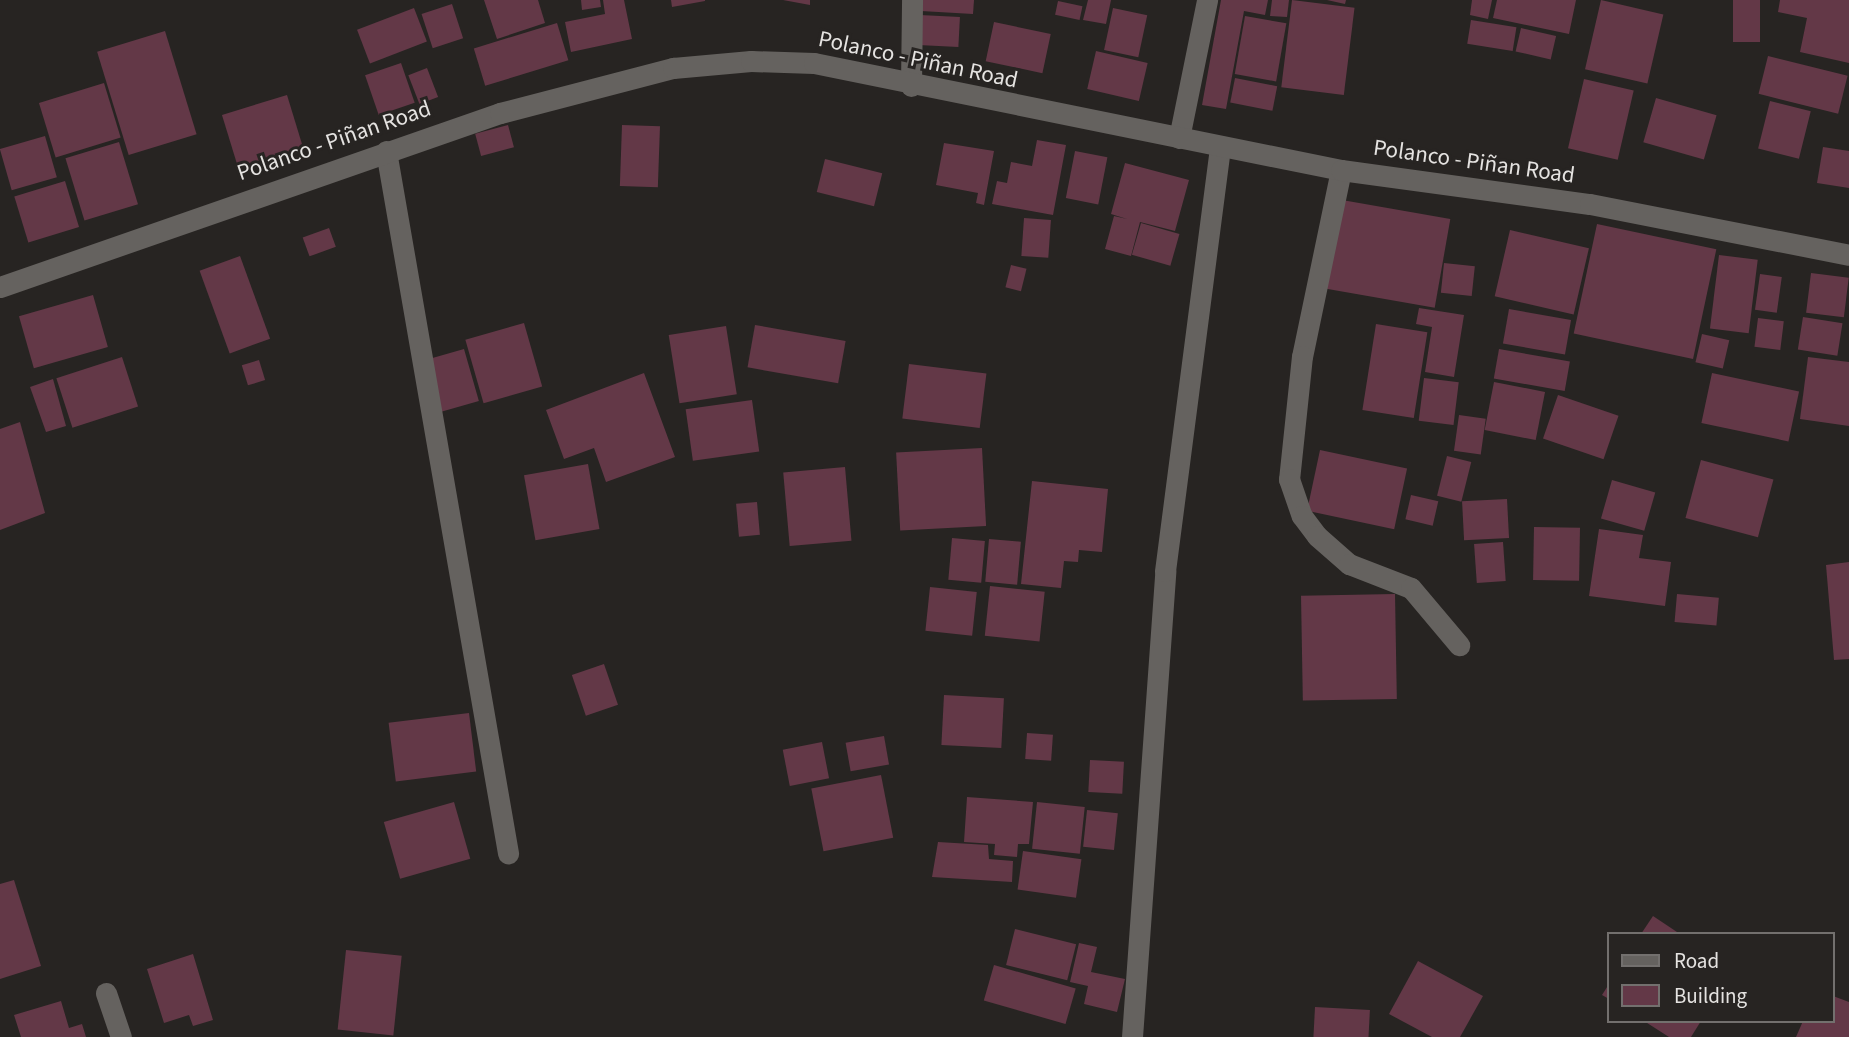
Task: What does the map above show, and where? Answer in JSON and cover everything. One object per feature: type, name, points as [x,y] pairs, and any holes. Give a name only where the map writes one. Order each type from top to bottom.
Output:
[{"type":"street","points":[[911,86],[912,0]]},
{"type":"street","points":[[1179,138],[1207,0]]},
{"type":"street","name":"Polanco - Piñan Road","points":[[0,287],[386,150],[500,113],[673,68],[751,61],[814,63],[911,86],[1341,170],[1590,204],[1849,255]]},
{"type":"street","points":[[1132,1037],[1165,571],[1220,147]]},
{"type":"street","points":[[386,150],[508,853]]},
{"type":"street","points":[[1341,170],[1302,356],[1289,479],[1302,516],[1317,536],[1349,564],[1411,587],[1459,645]]},
{"type":"street","points":[[106,993],[121,1037]]},
{"type":"building","points":[[484,0],[538,0],[545,23],[497,39]]},
{"type":"building","points":[[581,0],[600,0],[601,7],[582,10]]},
{"type":"building","points":[[603,0],[624,0],[632,39],[571,52],[565,22],[605,14]]},
{"type":"building","points":[[671,0],[705,0],[705,1],[672,7]]},
{"type":"building","points":[[783,0],[810,0],[810,5]]},
{"type":"building","points":[[922,0],[974,0],[973,14],[921,11]]},
{"type":"building","points":[[1088,0],[1111,0],[1106,24],[1083,20]]},
{"type":"building","points":[[1221,0],[1268,0],[1265,15],[1244,11],[1226,109],[1202,105]]},
{"type":"building","points":[[1272,0],[1289,0],[1287,17],[1270,16]]},
{"type":"building","points":[[1292,0],[1355,8],[1344,95],[1281,87]]},
{"type":"building","points":[[1327,0],[1346,0],[1345,4]]},
{"type":"building","points":[[1472,0],[1492,0],[1488,19],[1470,15]]},
{"type":"building","points":[[1497,0],[1576,0],[1569,34],[1493,18]]},
{"type":"building","points":[[1601,0],[1663,14],[1647,84],[1585,69]]},
{"type":"building","points":[[1733,0],[1760,0],[1760,42],[1733,42]]},
{"type":"building","points":[[1780,0],[1849,0],[1849,63],[1800,52],[1807,18],[1778,12]]},
{"type":"building","points":[[1058,1],[1082,6],[1080,20],[1055,15]]},
{"type":"building","points":[[452,4],[463,38],[433,48],[422,14]]},
{"type":"building","points":[[414,8],[427,42],[370,63],[357,30]]},
{"type":"building","points":[[1113,8],[1147,15],[1138,57],[1104,50]]},
{"type":"building","points":[[920,15],[960,17],[958,47],[918,45]]},
{"type":"building","points":[[1245,16],[1286,23],[1276,81],[1235,74]]},
{"type":"building","points":[[1471,20],[1516,27],[1513,51],[1467,44]]},
{"type":"building","points":[[994,22],[1051,34],[1042,73],[986,61]]},
{"type":"building","points":[[557,23],[568,60],[485,86],[474,48]]},
{"type":"building","points":[[1521,28],[1556,36],[1551,59],[1516,51]]},
{"type":"building","points":[[165,31],[197,134],[129,155],[97,52]]},
{"type":"building","points":[[1096,51],[1148,63],[1139,101],[1087,89]]},
{"type":"building","points":[[1768,56],[1848,76],[1838,114],[1759,94]]},
{"type":"building","points":[[401,63],[415,103],[379,115],[365,75]]},
{"type":"building","points":[[427,68],[438,97],[419,104],[408,75]]},
{"type":"building","points":[[1235,78],[1277,86],[1272,111],[1230,103]]},
{"type":"building","points":[[1584,79],[1634,90],[1618,160],[1568,148]]},
{"type":"building","points":[[104,83],[121,138],[56,157],[39,103]]},
{"type":"building","points":[[287,95],[304,150],[239,170],[222,115]]},
{"type":"building","points":[[1656,98],[1717,115],[1704,160],[1643,142]]},
{"type":"building","points":[[1770,101],[1811,111],[1799,159],[1758,149]]},
{"type":"building","points":[[508,125],[514,147],[481,156],[475,134]]},
{"type":"building","points":[[622,125],[660,126],[658,187],[620,186]]},
{"type":"building","points":[[45,136],[57,177],[12,190],[0,149]]},
{"type":"building","points":[[1037,140],[1066,145],[1053,215],[992,204],[997,181],[1007,183],[1011,162],[1032,166]]},
{"type":"building","points":[[119,142],[138,204],[84,221],[65,158]]},
{"type":"building","points":[[944,143],[994,151],[984,205],[976,203],[978,193],[936,185]]},
{"type":"building","points":[[1823,147],[1849,151],[1849,188],[1817,183]]},
{"type":"building","points":[[1075,151],[1107,157],[1098,204],[1066,198]]},
{"type":"building","points":[[825,159],[882,173],[874,206],[817,192]]},
{"type":"building","points":[[1125,163],[1189,180],[1175,231],[1140,222],[1131,256],[1105,249],[1114,216],[1127,219],[1111,214]]},
{"type":"building","points":[[65,181],[79,227],[28,242],[14,196]]},
{"type":"building","points":[[1342,200],[1450,219],[1435,308],[1326,289]]},
{"type":"building","points":[[1024,218],[1051,220],[1048,258],[1021,256]]},
{"type":"building","points":[[1141,223],[1179,234],[1170,266],[1132,255]]},
{"type":"building","points":[[1597,224],[1716,249],[1693,359],[1574,334]]},
{"type":"building","points":[[329,228],[336,247],[310,256],[303,238]]},
{"type":"building","points":[[1510,230],[1589,248],[1574,314],[1495,296]]},
{"type":"building","points":[[1719,255],[1758,260],[1749,333],[1710,328]]},
{"type":"building","points":[[240,256],[270,339],[230,353],[200,271]]},
{"type":"building","points":[[1444,263],[1475,266],[1472,296],[1441,293]]},
{"type":"building","points":[[1011,265],[1027,269],[1021,291],[1005,287]]},
{"type":"building","points":[[1811,273],[1849,278],[1844,317],[1806,313]]},
{"type":"building","points":[[1760,274],[1782,277],[1777,313],[1755,310]]},
{"type":"building","points":[[93,295],[108,347],[34,368],[19,316]]},
{"type":"building","points":[[1419,308],[1464,315],[1454,377],[1425,372],[1432,327],[1416,324]]},
{"type":"building","points":[[1509,309],[1571,320],[1565,354],[1503,343]]},
{"type":"building","points":[[1803,317],[1843,323],[1837,356],[1798,350]]},
{"type":"building","points":[[1758,318],[1784,321],[1780,350],[1754,347]]},
{"type":"building","points":[[524,323],[542,386],[484,403],[465,340]]},
{"type":"building","points":[[1376,324],[1427,332],[1414,418],[1362,410]]},
{"type":"building","points":[[755,325],[846,341],[838,383],[748,367]]},
{"type":"building","points":[[726,326],[737,394],[680,403],[669,335]]},
{"type":"building","points":[[1702,334],[1729,340],[1723,369],[1695,362]]},
{"type":"building","points":[[464,349],[479,401],[439,412],[425,360]]},
{"type":"building","points":[[1499,349],[1570,362],[1565,391],[1494,379]]},
{"type":"building","points":[[122,357],[138,406],[72,428],[56,378]]},
{"type":"building","points":[[1808,357],[1849,362],[1849,426],[1800,419]]},
{"type":"building","points":[[259,360],[265,380],[248,385],[242,365]]},
{"type":"building","points":[[909,364],[986,374],[980,428],[902,419]]},
{"type":"building","points":[[644,373],[675,457],[606,482],[594,448],[564,459],[546,410]]},
{"type":"building","points":[[1712,373],[1799,392],[1788,441],[1701,423]]},
{"type":"building","points":[[1424,378],[1459,382],[1453,425],[1419,421]]},
{"type":"building","points":[[53,379],[66,426],[46,432],[30,387]]},
{"type":"building","points":[[1494,382],[1545,392],[1536,440],[1485,430]]},
{"type":"building","points":[[1558,395],[1619,416],[1604,459],[1543,438]]},
{"type":"building","points":[[752,400],[759,451],[693,461],[686,409]]},
{"type":"building","points":[[1459,415],[1486,419],[1481,454],[1454,451]]},
{"type":"building","points":[[20,422],[45,513],[0,530],[0,429]]},
{"type":"building","points":[[982,448],[986,526],[900,530],[896,453]]},
{"type":"building","points":[[1320,450],[1407,469],[1394,529],[1307,511]]},
{"type":"building","points":[[1447,456],[1471,462],[1461,502],[1437,496]]},
{"type":"building","points":[[1701,460],[1773,479],[1758,537],[1685,518]]},
{"type":"building","points":[[588,464],[599,529],[535,540],[524,475]]},
{"type":"building","points":[[845,467],[851,541],[790,546],[783,472]]},
{"type":"building","points":[[1612,480],[1655,492],[1644,531],[1601,518]]},
{"type":"building","points":[[1032,481],[1108,489],[1102,552],[1079,550],[1078,562],[1064,561],[1061,588],[1021,584]]},
{"type":"building","points":[[1411,495],[1438,501],[1433,526],[1405,519]]},
{"type":"building","points":[[1507,499],[1509,538],[1464,540],[1462,501]]},
{"type":"building","points":[[757,502],[760,535],[739,537],[736,504]]},
{"type":"building","points":[[1534,527],[1580,528],[1579,581],[1533,580]]},
{"type":"building","points":[[1599,529],[1643,535],[1639,558],[1671,562],[1665,606],[1589,596]]},
{"type":"building","points":[[952,538],[985,541],[981,583],[948,580]]},
{"type":"building","points":[[989,539],[1021,542],[1017,585],[985,582]]},
{"type":"building","points":[[1503,542],[1506,581],[1477,583],[1474,544]]},
{"type":"building","points":[[1849,562],[1849,659],[1834,660],[1826,565]]},
{"type":"building","points":[[990,586],[1045,592],[1039,641],[985,636]]},
{"type":"building","points":[[930,587],[977,592],[972,636],[925,631]]},
{"type":"building","points":[[1395,594],[1397,699],[1303,701],[1301,596]]},
{"type":"building","points":[[1677,594],[1719,598],[1716,626],[1675,622]]},
{"type":"building","points":[[604,664],[618,705],[586,716],[572,675]]},
{"type":"building","points":[[944,695],[1004,698],[1001,748],[941,745]]},
{"type":"building","points":[[469,713],[476,772],[396,781],[389,723]]},
{"type":"building","points":[[1027,733],[1053,735],[1051,761],[1025,759]]},
{"type":"building","points":[[884,736],[889,765],[851,771],[846,743]]},
{"type":"building","points":[[822,742],[829,778],[790,786],[783,750]]},
{"type":"building","points":[[1090,760],[1124,762],[1122,794],[1088,792]]},
{"type":"building","points":[[881,775],[893,838],[824,851],[811,789]]},
{"type":"building","points":[[967,797],[1033,802],[1029,844],[1018,844],[1017,857],[994,855],[995,844],[964,842]]},
{"type":"building","points":[[454,802],[470,859],[400,879],[384,822]]},
{"type":"building","points":[[1037,802],[1085,807],[1080,854],[1032,849]]},
{"type":"building","points":[[1087,810],[1118,813],[1114,850],[1083,847]]},
{"type":"building","points":[[938,842],[988,845],[989,859],[1013,861],[1012,882],[932,877]]},
{"type":"building","points":[[1023,851],[1081,859],[1076,898],[1018,890]]},
{"type":"building","points":[[14,880],[41,966],[0,979],[0,884]]},
{"type":"building","points":[[1653,916],[1677,932],[1642,932]]},
{"type":"building","points":[[1015,929],[1076,944],[1067,980],[1006,965]]},
{"type":"building","points":[[1079,943],[1097,947],[1091,972],[1125,979],[1117,1012],[1084,1004],[1088,986],[1070,982]]},
{"type":"building","points":[[346,950],[402,956],[393,1035],[338,1030]]},
{"type":"building","points":[[193,954],[213,1020],[193,1026],[189,1015],[164,1023],[147,969]]},
{"type":"building","points":[[1418,961],[1483,996],[1460,1037],[1432,1037],[1389,1014]]},
{"type":"building","points":[[994,965],[1076,988],[1066,1024],[984,1001]]},
{"type":"building","points":[[1608,986],[1608,998],[1602,995]]},
{"type":"building","points":[[1835,997],[1849,1002],[1849,1037],[1796,1037],[1802,1023],[1835,1023]]},
{"type":"building","points":[[61,1001],[69,1028],[82,1024],[86,1037],[21,1037],[14,1015]]},
{"type":"building","points":[[1315,1007],[1370,1010],[1369,1037],[1313,1037]]},
{"type":"building","points":[[1647,1023],[1700,1023],[1691,1037],[1669,1037]]}]
